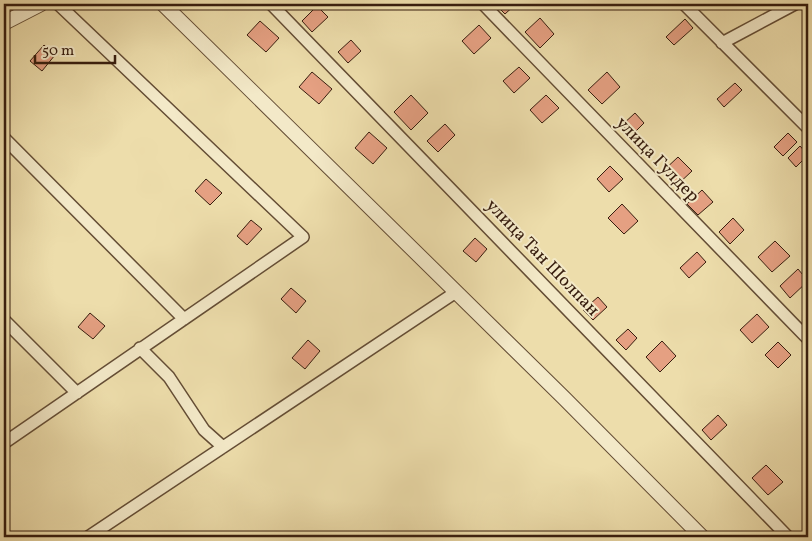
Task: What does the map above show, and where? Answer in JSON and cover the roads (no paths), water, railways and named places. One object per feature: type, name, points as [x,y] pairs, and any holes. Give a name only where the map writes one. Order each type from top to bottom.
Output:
[{"type":"street","points":[[4,23],[41,4]]},
{"type":"street","points":[[4,443],[303,237],[58,4]]},
{"type":"street","points":[[163,4],[702,537]]},
{"type":"street","name":"улица Тан Шолпан","points":[[271,4],[788,537]]},
{"type":"street","name":"улица Гулдер","points":[[483,4],[808,339]]},
{"type":"street","points":[[684,4],[808,128]]},
{"type":"street","points":[[722,43],[795,4]]},
{"type":"street","points":[[4,138],[184,319]]},
{"type":"street","points":[[88,537],[456,292]]},
{"type":"street","points":[[4,320],[77,393]]},
{"type":"street","points":[[140,348],[169,377],[204,430],[223,447]]}]
